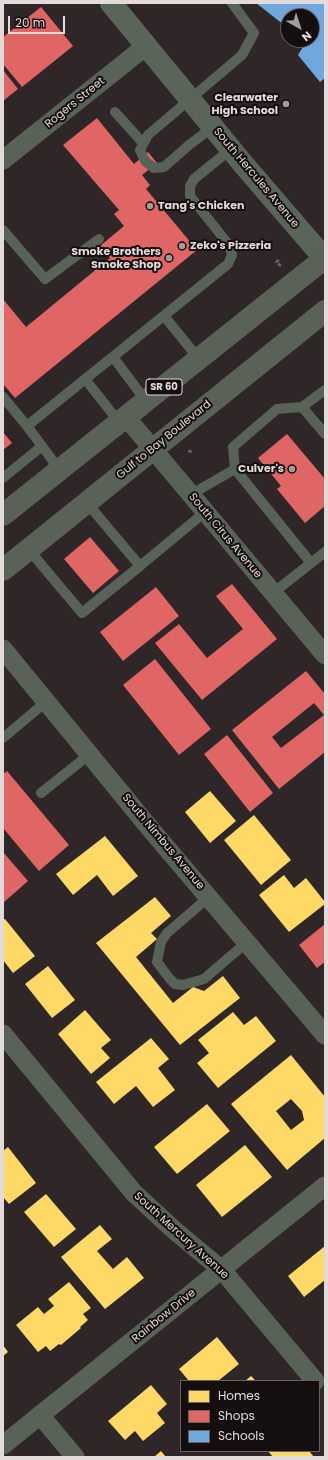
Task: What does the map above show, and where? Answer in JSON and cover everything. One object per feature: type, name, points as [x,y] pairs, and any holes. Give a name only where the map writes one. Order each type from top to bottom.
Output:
[{"type":"main road","name":"SR 60","points":[[4,512],[325,258]]},
{"type":"main road","name":"Gulf to Bay Boulevard","points":[[3,570],[325,311]]},
{"type":"street","name":"South Hercules Avenue","points":[[110,3],[231,149],[325,258]]},
{"type":"street","name":"Rogers Street","points":[[3,160],[146,46]]},
{"type":"street","name":"South Cirus Avenue","points":[[122,419],[153,450],[325,655]]},
{"type":"street","name":"South Nimbus Avenue","points":[[3,649],[325,1035]]},
{"type":"street","name":"South Mercury Avenue","points":[[3,1034],[134,1193],[174,1230],[222,1270],[314,1380]]},
{"type":"street","name":"Rainbow Drive","points":[[3,1445],[325,1186]]},
{"type":"street","points":[[40,1415],[75,1457]]},
{"type":"lane","points":[[213,127],[189,145],[164,167],[154,168],[145,161],[140,150],[148,135],[242,55],[254,33],[232,3]]},
{"type":"lane","points":[[115,112],[144,143]]},
{"type":"lane","points":[[27,426],[228,264],[232,255],[229,245],[190,196],[190,186],[194,178],[231,149]]},
{"type":"lane","points":[[3,230],[45,279],[99,239]]},
{"type":"lane","points":[[164,316],[199,359]]},
{"type":"lane","points":[[113,357],[146,401]]},
{"type":"lane","points":[[85,379],[122,419]]},
{"type":"lane","points":[[311,563],[235,470],[233,447],[277,409],[302,407],[325,390]]},
{"type":"lane","points":[[3,397],[27,426],[59,470]]},
{"type":"lane","points":[[302,407],[325,434]]},
{"type":"lane","points":[[3,478],[42,446]]},
{"type":"lane","points":[[190,495],[235,470]]},
{"type":"lane","points":[[87,503],[140,566]]},
{"type":"lane","points":[[29,550],[82,613],[205,512]]},
{"type":"lane","points":[[273,593],[325,552]]},
{"type":"lane","points":[[4,735],[47,701]]},
{"type":"lane","points":[[42,793],[90,754]]},
{"type":"lane","points":[[209,897],[167,933],[161,942],[157,962],[170,980],[175,984],[183,986],[204,978],[247,942]]},
{"type":"path","points":[[281,258],[276,262],[281,266]]},
{"type":"path","points":[[188,451],[193,452]]},
{"type":"building: Homes","points":[[210,791],[236,821],[210,843],[185,812]]},
{"type":"building: Homes","points":[[254,815],[291,860],[261,885],[224,840]]},
{"type":"building: Homes","points":[[105,836],[138,876],[113,896],[97,875],[73,895],[56,874]]},
{"type":"building: Homes","points":[[284,875],[294,888],[306,878],[325,902],[325,904],[289,932],[259,895]]},
{"type":"building: Homes","points":[[155,897],[171,916],[151,933],[157,939],[136,957],[173,1003],[193,987],[204,991],[223,976],[240,998],[180,1045],[96,943]]},
{"type":"building: Homes","points":[[5,919],[35,956],[13,973],[3,960],[3,920]]},
{"type":"building: Homes","points":[[48,966],[75,1000],[52,1018],[25,984]]},
{"type":"building: Homes","points":[[85,1010],[111,1040],[101,1048],[110,1058],[91,1074],[58,1034]]},
{"type":"building: Homes","points":[[233,1012],[244,1025],[256,1016],[276,1041],[218,1088],[197,1063],[209,1053],[198,1040]]},
{"type":"building: Homes","points":[[151,1038],[169,1059],[158,1068],[175,1090],[153,1107],[136,1086],[114,1104],[96,1082]]},
{"type":"building: Homes","points":[[291,1055],[325,1097],[325,1138],[287,1170],[231,1104]],"holes":[[[291,1099],[302,1111],[304,1120],[291,1130],[276,1111]]]},
{"type":"building: Homes","points":[[207,1104],[230,1131],[177,1174],[154,1147]]},
{"type":"building: Homes","points":[[245,1145],[272,1177],[222,1217],[196,1185]]},
{"type":"building: Homes","points":[[8,1147],[36,1183],[9,1204],[3,1197],[3,1151]]},
{"type":"building: Homes","points":[[46,1194],[76,1229],[54,1247],[24,1212]]},
{"type":"building: Homes","points":[[100,1225],[112,1239],[97,1251],[113,1269],[127,1257],[144,1278],[105,1309],[61,1257]]},
{"type":"building: Homes","points":[[325,1246],[325,1280],[304,1297],[288,1276]]},
{"type":"building: Homes","points":[[69,1282],[91,1308],[83,1314],[88,1320],[61,1345],[59,1344],[50,1351],[46,1346],[38,1352],[16,1325],[38,1307],[44,1314],[54,1306],[48,1299]]},
{"type":"building: Homes","points":[[217,1337],[239,1364],[219,1380],[188,1380],[179,1369]]},
{"type":"building: Homes","points":[[3,1345],[8,1352],[3,1356]]},
{"type":"building: Homes","points":[[251,1376],[255,1380],[246,1380]]},
{"type":"building: Homes","points":[[151,1385],[167,1404],[157,1413],[165,1423],[143,1441],[135,1431],[125,1440],[108,1421]]},
{"type":"building: Homes","points":[[161,1451],[166,1457],[154,1457]]},
{"type":"building: Homes","points":[[269,1452],[310,1452],[314,1457],[273,1457]]},
{"type":"building: Shops","points":[[41,7],[73,46],[22,87],[3,64],[3,37]]},
{"type":"building: Shops","points":[[3,70],[18,89],[3,101]]},
{"type":"building: Shops","points":[[97,118],[134,164],[148,152],[157,163],[142,175],[150,185],[146,189],[197,250],[15,398],[3,384],[3,299],[26,327],[110,258],[100,246],[124,226],[114,214],[119,210],[63,145]]},
{"type":"building: Shops","points":[[3,432],[12,443],[3,450]]},
{"type":"building: Shops","name":"Culver's","points":[[287,434],[325,479],[325,506],[305,523],[277,489],[281,486],[258,458]]},
{"type":"building: Shops","points":[[90,537],[119,571],[93,593],[64,559]]},
{"type":"building: Shops","points":[[232,584],[277,639],[202,700],[155,643],[179,624],[207,658],[243,629],[216,596]]},
{"type":"building: Shops","points":[[156,587],[179,616],[123,661],[100,632]]},
{"type":"building: Shops","points":[[155,659],[211,729],[179,755],[123,685]]},
{"type":"building: Shops","points":[[306,671],[325,694],[325,752],[279,789],[232,730]],"holes":[[[314,703],[324,715],[281,748],[272,737]]]},
{"type":"building: Shops","points":[[227,735],[273,793],[250,812],[204,754]]},
{"type":"building: Shops","points":[[7,771],[69,845],[39,871],[3,828],[3,774]]},
{"type":"building: Shops","points":[[3,852],[28,881],[3,903]]},
{"type":"building: Shops","points":[[325,924],[325,962],[317,968],[299,945]]},
{"type":"building: Schools","points":[[256,3],[325,3],[325,78],[320,82],[298,55],[302,48],[320,48],[320,8],[280,8],[280,22]]},
{"type":"place","name":"Clearwater High School","points":[[286,104]]},
{"type":"place","name":"Tang's Chicken","points":[[150,206]]},
{"type":"place","name":"Zeko's Pizzeria","points":[[182,246]]},
{"type":"place","name":"Smoke Brothers Smoke Shop","points":[[169,258]]},
{"type":"place","name":"Culver's","points":[[292,469]]}]
